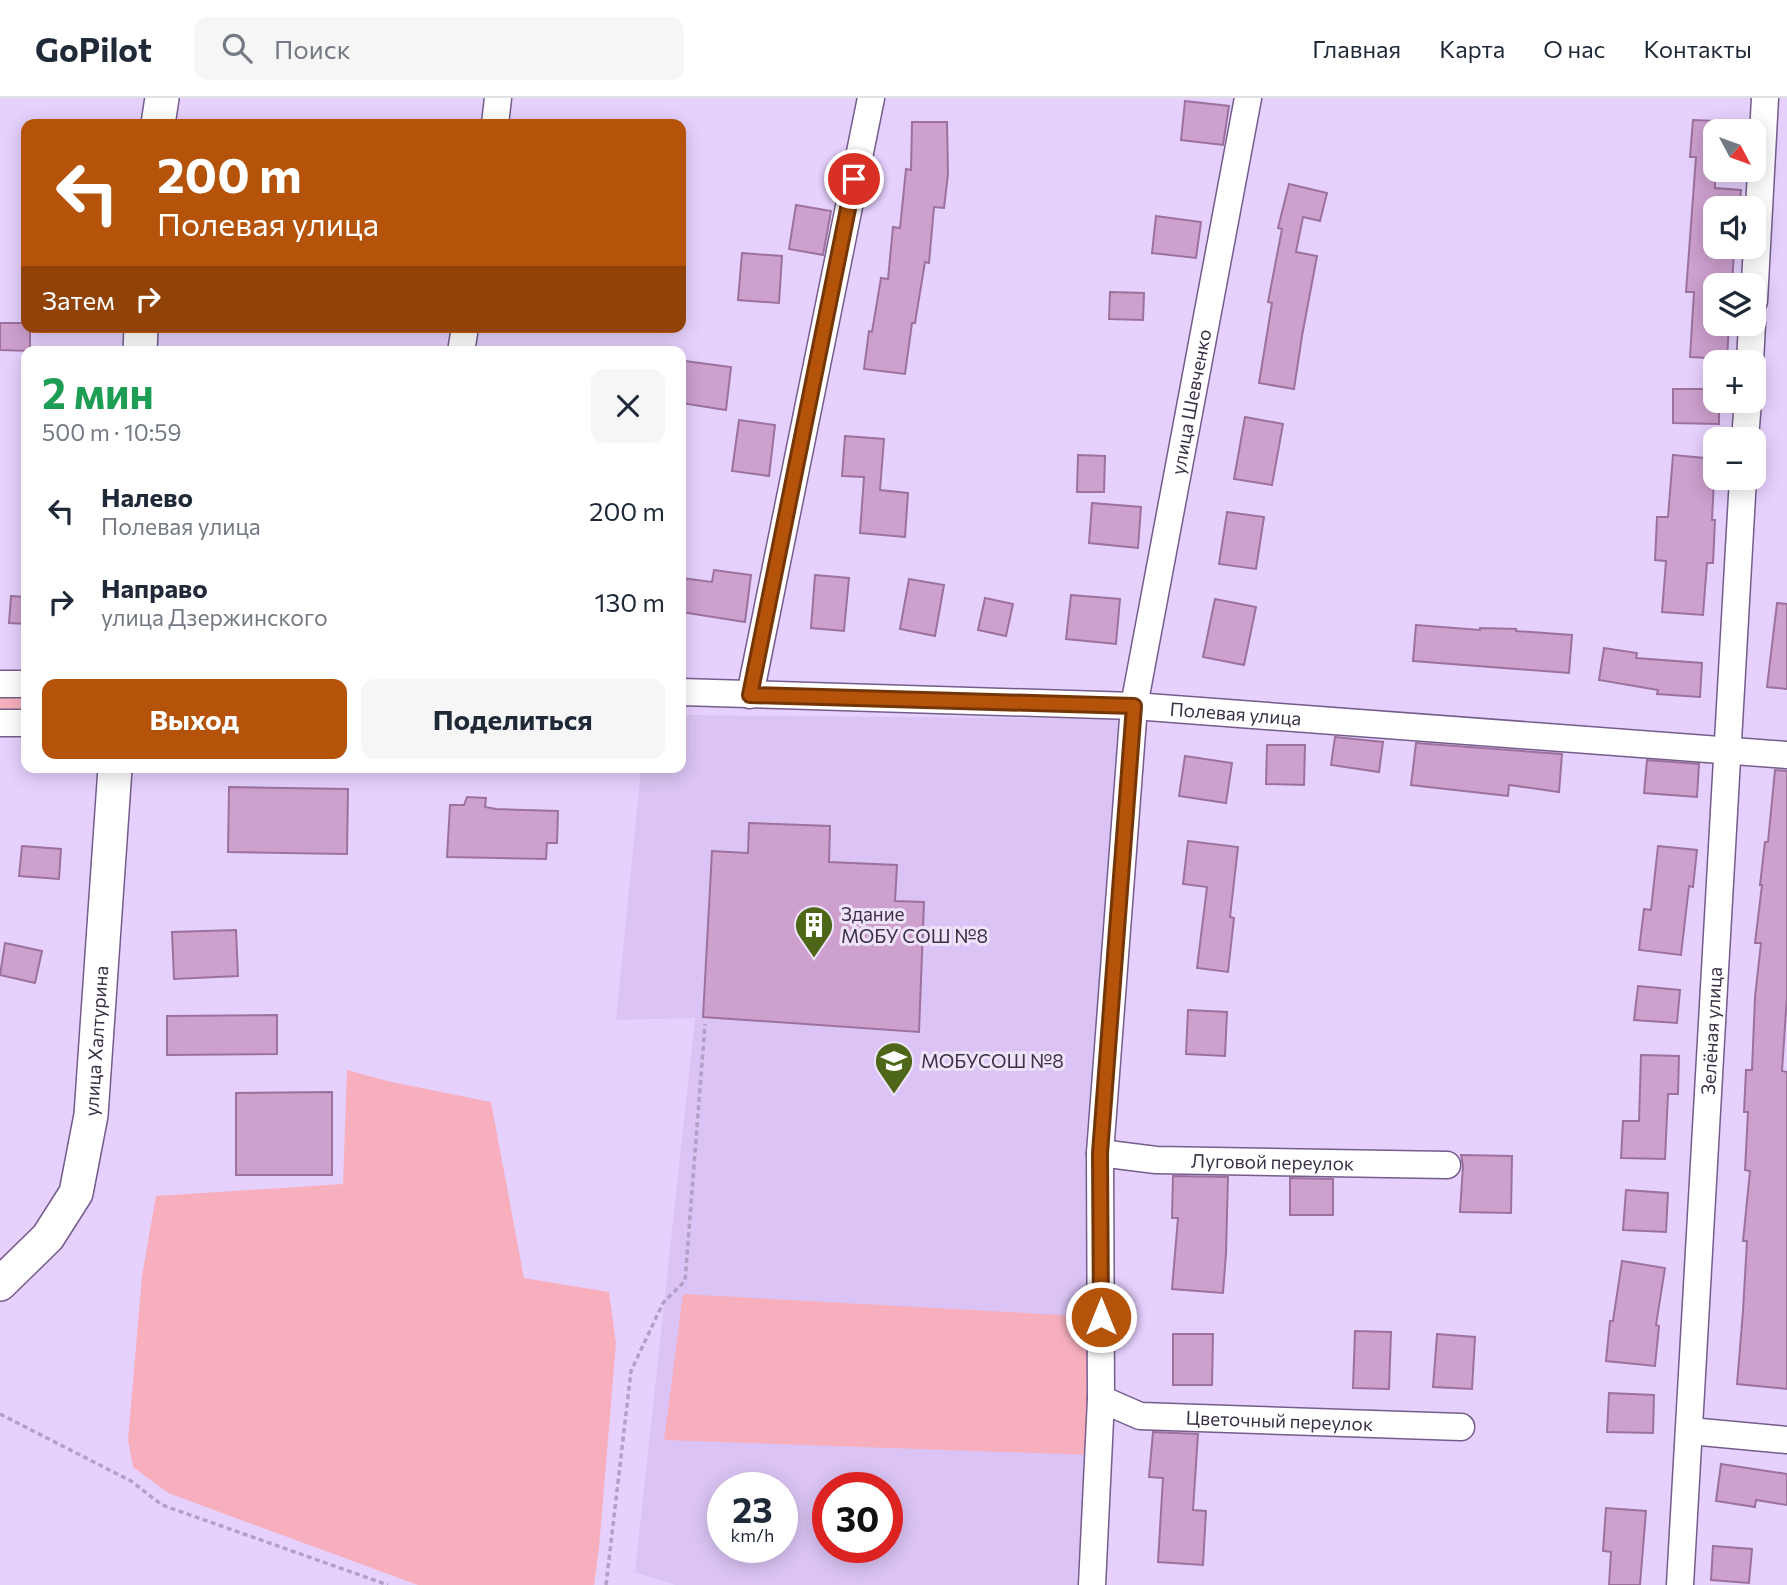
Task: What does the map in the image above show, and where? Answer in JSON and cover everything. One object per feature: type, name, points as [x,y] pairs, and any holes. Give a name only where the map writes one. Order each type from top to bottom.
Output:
[{"type":"main road","points":[[159,119],[162,98]]},
{"type":"main road","name":"улица Халтурина","points":[[0,1284],[48,1237],[76,1193],[91,1115],[116,773]]},
{"type":"street","points":[[496,119],[498,98]]},
{"type":"street","points":[[750,695],[871,98]]},
{"type":"street","name":"улица Шевченко","points":[[1092,1585],[1101,1399],[1100,1153],[1134,706],[1248,98]]},
{"type":"street","points":[[1756,273],[1765,98]]},
{"type":"street","name":"Зелёная улица","points":[[1681,1585],[1742,490]]},
{"type":"street","points":[[0,684],[21,684]]},
{"type":"street","name":"Полевая улица","points":[[686,692],[1134,706],[1787,755]]},
{"type":"street","points":[[0,723],[21,723]]},
{"type":"street","name":"Луговой переулок","points":[[1100,1153],[1156,1160],[1447,1165]]},
{"type":"street","name":"Цветочный переулок","points":[[1101,1399],[1140,1416],[1461,1427]]},
{"type":"street","points":[[1690,1431],[1787,1440]]},
{"type":"path","points":[[606,1585],[631,1371],[663,1303],[685,1282],[705,1024]]},
{"type":"path","points":[[0,1414],[131,1482],[162,1505],[387,1585]]},
{"type":"shaded area","points":[[0,697],[21,697],[21,711],[0,711]]},
{"type":"shaded area","name":"МОБУСОШ №8","points":[[686,715],[1132,719],[1082,1585],[675,1585],[635,1572],[695,1018],[616,1020],[641,773],[686,773]]},
{"type":"shaded area","points":[[347,1070],[491,1102],[524,1278],[609,1292],[616,1343],[594,1585],[418,1585],[168,1493],[133,1467],[128,1440],[142,1276],[156,1196],[343,1184]]},
{"type":"shaded area","points":[[683,1294],[1097,1317],[1093,1455],[664,1440]]},
{"type":"building","points":[[1185,101],[1229,106],[1223,145],[1181,140]]},
{"type":"building","points":[[1693,120],[1703,120],[1703,182],[1715,182],[1715,188],[1741,190],[1740,196],[1703,196],[1703,259],[1734,259],[1733,273],[1703,273],[1703,336],[1728,336],[1728,350],[1703,350],[1703,358],[1690,357],[1694,292],[1686,292],[1696,157],[1690,157]]},
{"type":"building","points":[[912,122],[947,122],[948,174],[944,208],[934,207],[929,263],[925,262],[905,374],[864,369],[881,278],[888,279],[893,227],[900,228],[906,169],[911,170]]},
{"type":"building","points":[[1289,184],[1327,193],[1320,221],[1303,217],[1296,252],[1317,256],[1294,389],[1259,383],[1272,303],[1268,302],[1282,229],[1278,228]]},
{"type":"building","points":[[796,205],[831,211],[823,255],[789,249]]},
{"type":"building","points":[[1156,216],[1201,222],[1196,258],[1152,253]]},
{"type":"building","points":[[742,253],[782,256],[779,303],[738,300]]},
{"type":"building","points":[[1110,292],[1144,293],[1143,320],[1109,319]]},
{"type":"building","points":[[0,323],[21,323],[21,333],[30,333],[30,346],[21,346],[21,351],[0,350]]},
{"type":"building","points":[[686,361],[731,367],[726,410],[686,404]]},
{"type":"building","points":[[1673,389],[1703,389],[1703,413],[1719,413],[1719,424],[1673,423]]},
{"type":"building","points":[[1245,417],[1283,424],[1272,485],[1234,479]]},
{"type":"building","points":[[739,420],[775,425],[769,476],[732,471]]},
{"type":"building","points":[[845,436],[884,439],[880,490],[908,493],[905,537],[860,533],[864,477],[842,476]]},
{"type":"building","points":[[1078,455],[1105,456],[1104,492],[1077,492]]},
{"type":"building","points":[[1673,455],[1703,458],[1703,490],[1713,490],[1712,520],[1715,520],[1713,563],[1707,563],[1703,615],[1662,612],[1666,561],[1655,560],[1657,517],[1668,517]]},
{"type":"building","points":[[1092,503],[1141,507],[1138,548],[1089,543]]},
{"type":"building","points":[[1227,512],[1264,517],[1256,569],[1219,564]]},
{"type":"building","points":[[714,570],[751,575],[745,622],[686,613],[686,579],[712,582]]},
{"type":"building","points":[[815,575],[849,578],[844,631],[811,628]]},
{"type":"building","points":[[909,579],[944,585],[935,636],[900,629]]},
{"type":"building","points":[[1071,595],[1120,599],[1116,644],[1066,639]]},
{"type":"building","points":[[11,596],[21,597],[21,624],[9,623]]},
{"type":"building","points":[[985,598],[1013,604],[1006,636],[978,630]]},
{"type":"building","points":[[1215,599],[1256,607],[1244,665],[1203,657]]},
{"type":"building","points":[[1777,603],[1787,604],[1787,689],[1767,687]]},
{"type":"building","points":[[1416,625],[1480,630],[1516,629],[1572,635],[1569,673],[1413,661]]},
{"type":"building","points":[[1604,648],[1637,653],[1636,658],[1702,663],[1700,697],[1657,694],[1658,690],[1599,680]]},
{"type":"building","points":[[1335,737],[1383,742],[1379,772],[1331,765]]},
{"type":"building","points":[[1416,743],[1562,754],[1559,792],[1509,785],[1508,796],[1411,785]]},
{"type":"building","points":[[1267,745],[1305,745],[1304,785],[1266,784]]},
{"type":"building","points":[[1185,756],[1232,763],[1226,803],[1179,796]]},
{"type":"building","points":[[1647,760],[1699,764],[1697,797],[1644,793]]},
{"type":"building","points":[[1775,770],[1787,771],[1787,996],[1782,1071],[1787,1072],[1787,1389],[1737,1384],[1747,1241],[1743,1241],[1750,1171],[1745,1170],[1748,1112],[1744,1112],[1746,1070],[1752,1070],[1755,997],[1761,943],[1755,943]]},
{"type":"building","points":[[229,787],[348,789],[347,854],[228,852]]},
{"type":"building","points":[[467,797],[486,798],[485,807],[496,809],[558,811],[557,843],[547,843],[546,859],[447,857],[450,805],[464,805]]},
{"type":"building","name":"Здание МОБУ СОШ №8","points":[[749,823],[830,826],[829,862],[897,865],[895,901],[924,902],[919,1032],[703,1017],[712,851],[748,853]]},
{"type":"building","points":[[1188,841],[1238,847],[1230,917],[1234,918],[1228,972],[1197,968],[1207,887],[1183,884]]},
{"type":"building","points":[[22,846],[61,849],[59,879],[19,876]]},
{"type":"building","points":[[1658,846],[1697,850],[1693,887],[1689,886],[1681,955],[1639,950],[1644,909],[1651,910]]},
{"type":"building","points":[[236,930],[238,976],[174,979],[172,932]]},
{"type":"building","points":[[5,943],[42,951],[35,983],[0,975]]},
{"type":"building","points":[[1638,986],[1680,990],[1677,1023],[1634,1020]]},
{"type":"building","points":[[1188,1010],[1227,1012],[1225,1056],[1186,1054]]},
{"type":"building","points":[[277,1015],[277,1054],[167,1055],[167,1016]]},
{"type":"building","points":[[1641,1055],[1679,1056],[1678,1094],[1668,1094],[1665,1159],[1621,1158],[1623,1121],[1639,1121]]},
{"type":"building","points":[[332,1092],[332,1175],[236,1175],[236,1093]]},
{"type":"building","points":[[1461,1155],[1512,1156],[1511,1213],[1460,1212],[1463,1166]]},
{"type":"building","points":[[1173,1176],[1228,1177],[1223,1293],[1172,1289],[1178,1218],[1172,1218]]},
{"type":"building","points":[[1290,1178],[1333,1179],[1333,1215],[1290,1215]]},
{"type":"building","points":[[1626,1190],[1668,1193],[1666,1232],[1623,1230]]},
{"type":"building","points":[[1622,1261],[1665,1268],[1656,1325],[1659,1326],[1655,1366],[1606,1361],[1610,1321],[1613,1321]]},
{"type":"building","points":[[1355,1331],[1391,1332],[1389,1389],[1353,1388]]},
{"type":"building","points":[[1173,1334],[1213,1334],[1212,1385],[1173,1385]]},
{"type":"building","points":[[1437,1334],[1475,1337],[1472,1389],[1433,1387]]},
{"type":"building","points":[[1609,1393],[1654,1395],[1653,1433],[1607,1432]]},
{"type":"building","points":[[1153,1432],[1198,1434],[1193,1510],[1206,1511],[1203,1565],[1158,1562],[1163,1478],[1149,1477]]},
{"type":"building","points":[[1721,1464],[1787,1474],[1787,1505],[1756,1500],[1755,1507],[1716,1501]]},
{"type":"building","points":[[1606,1508],[1646,1511],[1640,1585],[1609,1585],[1611,1552],[1603,1551]]},
{"type":"building","points":[[1713,1546],[1752,1549],[1749,1583],[1711,1580]]},
{"type":"place","name":"Здание МОБУ СОШ №8","points":[[814,959]]},
{"type":"place","name":"МОБУСОШ №8","points":[[894,1095]]},
{"type":"route","points":[[854,179],[750,695],[1134,706],[1100,1153],[1101,1317]]}]
